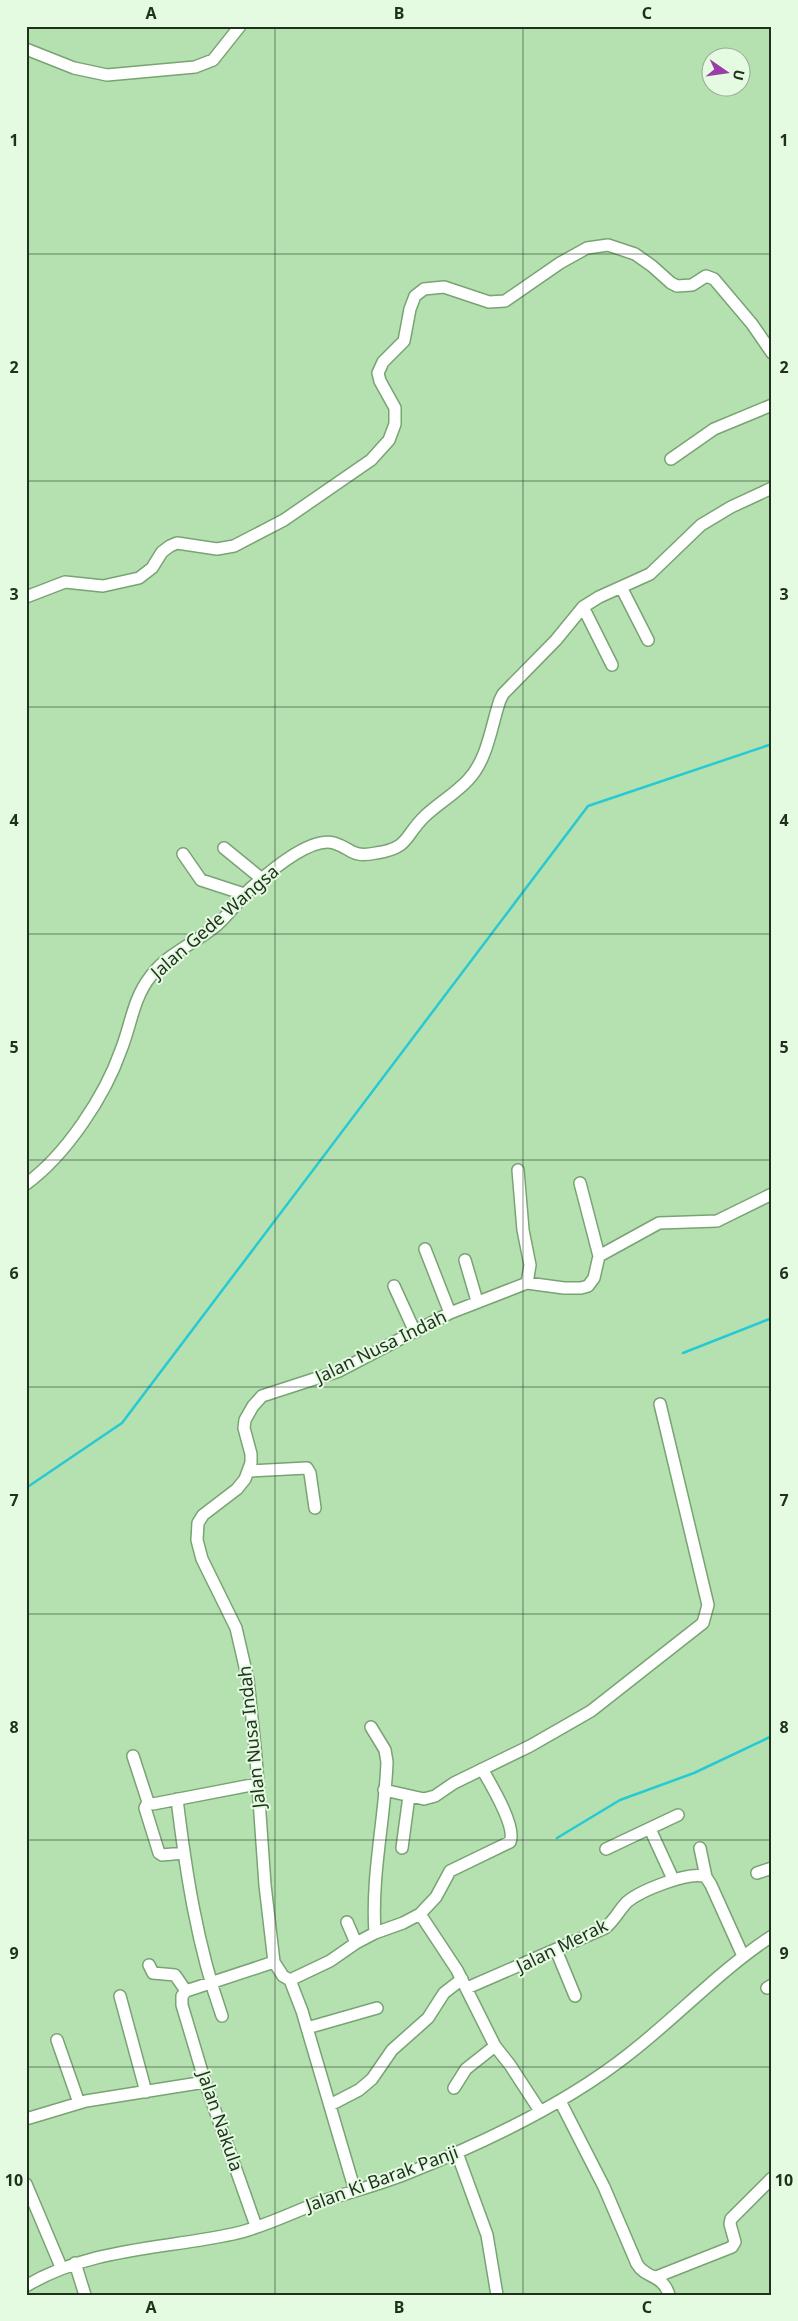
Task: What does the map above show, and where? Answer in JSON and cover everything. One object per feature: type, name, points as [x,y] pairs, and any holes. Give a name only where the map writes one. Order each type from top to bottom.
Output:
[{"type":"street","points":[[26,49],[74,68],[107,75],[195,68],[213,60],[240,26]]},
{"type":"street","points":[[26,597],[65,582],[103,586],[131,580],[146,574],[162,552],[177,543],[217,549],[234,546],[284,520],[371,460],[389,440],[395,424],[395,408],[380,381],[378,373],[382,362],[404,341],[410,309],[415,296],[424,289],[444,287],[490,302],[505,301],[560,263],[587,248],[608,245],[635,254],[677,286],[692,285],[706,276],[714,279],[752,324],[772,353]]},
{"type":"street","points":[[670,459],[714,429],[772,405]]},
{"type":"street","name":"Jalan Gede Wangsa","points":[[26,1184],[60,1151],[101,1093],[119,1058],[135,1003],[150,977],[178,950],[214,928],[244,894],[305,848],[318,842],[335,843],[359,855],[390,850],[403,844],[424,818],[473,774],[488,742],[497,707],[503,694],[556,640],[583,607],[650,574],[685,538],[707,521],[772,488]]},
{"type":"street","points":[[621,587],[648,640]]},
{"type":"street","points":[[583,607],[612,665]]},
{"type":"street","points":[[224,848],[262,879]]},
{"type":"street","points":[[183,854],[201,880],[244,894]]},
{"type":"street","points":[[518,1170],[523,1230],[530,1265],[527,1283]]},
{"type":"street","points":[[580,1183],[600,1256],[659,1223],[717,1221],[772,1194]]},
{"type":"street","points":[[425,1249],[450,1313]]},
{"type":"street","name":"Jalan Nusa Indah","points":[[274,1962],[268,1923],[248,1680],[236,1628],[202,1559],[196,1531],[203,1515],[238,1489],[249,1471],[251,1454],[244,1428],[245,1420],[253,1406],[262,1396],[339,1371],[450,1313],[477,1301],[527,1283],[564,1288],[588,1286],[594,1278],[600,1256]]},
{"type":"street","points":[[465,1260],[477,1301]]},
{"type":"street","points":[[394,1286],[415,1332]]},
{"type":"street","points":[[384,1790],[424,1798],[435,1796],[454,1783],[530,1746],[591,1710],[703,1623],[708,1605],[660,1404]]},
{"type":"street","points":[[249,1471],[307,1468],[310,1473],[315,1508]]},
{"type":"street","points":[[371,1727],[386,1756],[378,1847],[374,1914],[375,1933]]},
{"type":"street","points":[[133,1756],[148,1802],[145,1808],[159,1853],[162,1855],[184,1853]]},
{"type":"street","points":[[290,1980],[330,1961],[356,1943],[375,1933],[403,1924],[420,1914],[436,1897],[450,1871],[510,1842],[512,1839],[501,1804],[482,1769]]},
{"type":"street","points":[[148,1802],[153,1804],[258,1784]]},
{"type":"street","points":[[402,1848],[409,1796]]},
{"type":"street","points":[[177,1799],[192,1907],[211,1983],[222,2016]]},
{"type":"street","points":[[606,1849],[678,1815]]},
{"type":"street","points":[[650,1829],[673,1879]]},
{"type":"street","points":[[700,1848],[706,1877],[743,1956]]},
{"type":"street","points":[[756,1873],[772,1868]]},
{"type":"street","name":"Jalan Merak","points":[[330,2105],[359,2090],[372,2079],[392,2050],[428,2018],[444,1992],[556,1950],[605,1928],[613,1922],[629,1901],[673,1879],[697,1875],[706,1877]]},
{"type":"street","points":[[420,1914],[429,1925],[465,1984],[495,2046],[510,2065],[540,2111]]},
{"type":"street","points":[[347,1922],[356,1943]]},
{"type":"street","name":"Jalan Ki Barak Panji","points":[[26,2286],[61,2267],[107,2254],[236,2234],[405,2174],[456,2153],[560,2101],[601,2076],[630,2054],[743,1956],[772,1936]]},
{"type":"street","points":[[556,1950],[575,1996]]},
{"type":"street","points":[[149,1965],[153,1973],[175,1975],[186,1991],[274,1962],[283,1976],[290,1980],[307,2028],[355,2191]]},
{"type":"street","name":"Jalan Nakula","points":[[186,1991],[182,1996],[185,2015],[204,2082],[256,2226]]},
{"type":"street","points":[[120,1996],[146,2092]]},
{"type":"street","points":[[307,2028],[377,2008]]},
{"type":"street","points":[[57,2040],[79,2103]]},
{"type":"street","points":[[454,2088],[466,2069],[495,2046]]},
{"type":"street","points":[[26,2120],[79,2103],[204,2082]]},
{"type":"street","points":[[560,2101],[604,2187],[637,2264],[643,2271],[662,2281],[669,2295]]},
{"type":"street","points":[[456,2153],[487,2235],[497,2295]]},
{"type":"street","points":[[656,2277],[732,2247],[735,2242],[730,2224],[731,2219],[772,2178]]},
{"type":"street","points":[[26,2184],[61,2267]]},
{"type":"street","points":[[75,2263],[85,2295]]},
{"type":"waterway","points":[[26,1488],[122,1423],[588,806],[772,744]]},
{"type":"waterway","points":[[683,1353],[772,1318]]},
{"type":"waterway","points":[[557,1838],[620,1800],[694,1773],[772,1736]]}]
